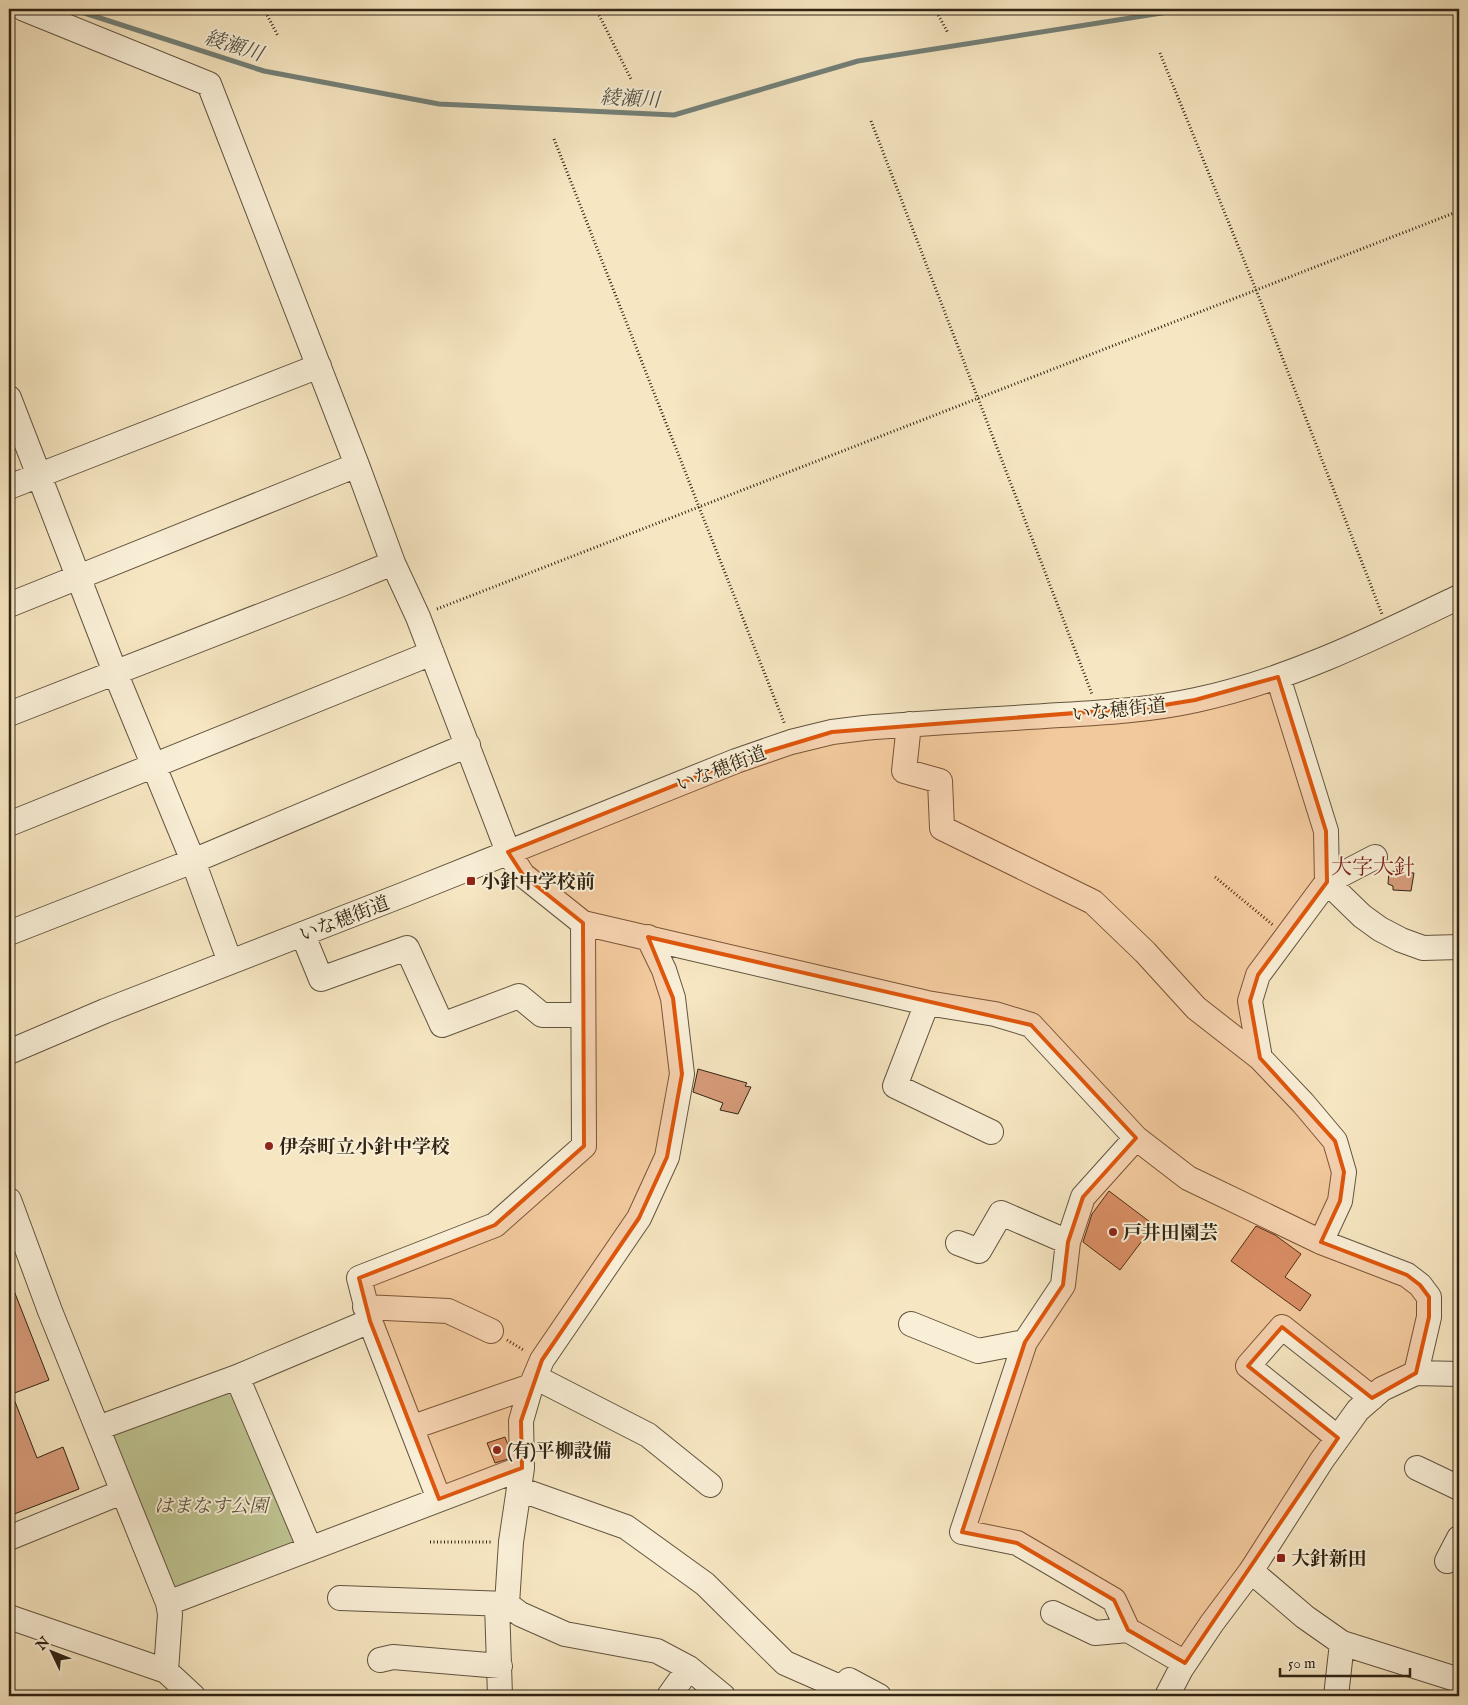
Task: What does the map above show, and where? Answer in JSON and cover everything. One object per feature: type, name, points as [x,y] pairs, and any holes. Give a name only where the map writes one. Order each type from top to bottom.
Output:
[{"type":"street","points":[[24,9],[209,84],[319,366],[393,563],[418,617],[508,852],[522,875],[583,923],[926,1003],[995,1014],[1032,1025],[1136,1138],[1188,1178],[1320,1242],[1407,1275],[1420,1284],[1429,1297],[1429,1317],[1416,1373]]},
{"type":"street","points":[[9,487],[319,366]]},
{"type":"street","points":[[9,398],[115,672],[193,861],[230,962]]},
{"type":"street","points":[[9,605],[357,465]]},
{"type":"street","points":[[9,714],[393,563]]},
{"type":"street","name":"いな穂街道","points":[[9,1052],[105,1011],[303,935],[736,761],[791,742],[832,732],[909,724],[1099,713],[1195,700],[1278,677],[1328,658],[1459,598]]},
{"type":"street","points":[[9,824],[432,653]]},
{"type":"street","points":[[1278,677],[1326,831],[1327,882],[1362,916],[1380,930],[1423,948],[1459,947]]},
{"type":"street","points":[[909,724],[904,771],[940,781],[942,828],[1094,902],[1145,952],[1196,1008],[1260,1058],[1303,1103],[1335,1141],[1344,1172],[1340,1201],[1320,1242]]},
{"type":"street","points":[[9,933],[193,861],[468,744]]},
{"type":"street","points":[[1260,1058],[1250,1001],[1258,975],[1327,882],[1375,857]]},
{"type":"street","points":[[439,1499],[368,1314],[359,1278],[495,1225],[584,1146],[583,923]]},
{"type":"street","points":[[303,935],[321,979],[408,948],[442,1025],[519,996],[542,1015],[583,1015]]},
{"type":"street","points":[[500,1696],[502,1604],[520,1479],[520,1421],[536,1375],[639,1218],[667,1157],[682,1074],[673,998],[664,970],[648,937]]},
{"type":"street","points":[[926,1003],[894,1086],[991,1132]]},
{"type":"street","points":[[1136,1138],[1083,1197],[1068,1242],[1063,1285],[1025,1342],[962,1532],[1017,1543],[1114,1600],[1128,1630],[1185,1663]]},
{"type":"street","points":[[9,1200],[50,1311],[168,1603],[170,1614],[166,1671]]},
{"type":"street","points":[[958,1243],[979,1251],[1001,1213],[1068,1242]]},
{"type":"street","points":[[98,1428],[236,1377],[368,1314],[448,1310],[491,1331]]},
{"type":"street","points":[[911,1324],[978,1351],[1025,1342]]},
{"type":"street","points":[[1338,1438],[1248,1366],[1282,1327],[1372,1398]]},
{"type":"street","points":[[1167,1696],[1185,1663],[1251,1571],[1322,1460],[1358,1410],[1382,1389],[1416,1373],[1459,1374]]},
{"type":"street","points":[[412,1427],[536,1375]]},
{"type":"street","points":[[536,1375],[648,1435],[710,1485]]},
{"type":"street","points":[[236,1377],[310,1549]]},
{"type":"street","points":[[1417,1468],[1459,1488]]},
{"type":"street","points":[[168,1603],[439,1499],[520,1479],[626,1527],[705,1584],[785,1663],[840,1692],[850,1680],[879,1696]]},
{"type":"street","points":[[9,1538],[122,1492]]},
{"type":"street","points":[[1447,1561],[1459,1538]]},
{"type":"street","points":[[1251,1571],[1305,1618],[1342,1643],[1459,1680]]},
{"type":"street","points":[[340,1598],[502,1604],[565,1634],[657,1651],[689,1668],[724,1696]]},
{"type":"street","points":[[1053,1613],[1095,1633],[1128,1630]]},
{"type":"street","points":[[9,1617],[166,1671],[193,1696]]},
{"type":"street","points":[[1336,1696],[1342,1643]]},
{"type":"street","points":[[380,1660],[393,1656],[500,1666]]},
{"type":"street","points":[[669,1696],[689,1668]]},
{"type":"path","points":[[264,9],[278,36]]},
{"type":"path","points":[[596,9],[631,79]]},
{"type":"path","points":[[936,9],[948,32]]},
{"type":"path","points":[[1160,53],[1256,290],[1388,631]]},
{"type":"path","points":[[871,121],[1099,713]]},
{"type":"path","points":[[554,139],[791,742]]},
{"type":"path","points":[[418,617],[1459,211]]},
{"type":"path","points":[[1215,877],[1287,936]]},
{"type":"path","points":[[491,1331],[536,1375]]},
{"type":"path","points":[[430,1542],[511,1542]]},
{"type":"highlighted area","points":[[1278,677],[1326,831],[1327,882],[1258,975],[1250,1001],[1260,1058],[1335,1141],[1344,1172],[1340,1201],[1321,1242],[1407,1275],[1420,1285],[1429,1297],[1429,1317],[1416,1373],[1372,1398],[1282,1327],[1248,1366],[1338,1438],[1185,1663],[1128,1630],[1114,1600],[1017,1543],[962,1532],[1025,1342],[1063,1285],[1068,1242],[1083,1197],[1136,1138],[1031,1025],[648,937],[673,998],[682,1074],[667,1157],[639,1218],[542,1360],[521,1421],[522,1468],[439,1499],[370,1321],[359,1278],[495,1225],[584,1146],[583,923],[523,875],[508,852],[736,761],[832,732],[1152,707],[1195,700]]},
{"type":"green space","name":"はまなす公園","points":[[229,1385],[297,1535],[294,1545],[177,1591],[169,1585],[109,1435]]},
{"type":"building","points":[[1389,871],[1414,873],[1411,891],[1393,890],[1393,886],[1388,884]]},
{"type":"building","points":[[698,1069],[747,1083],[745,1086],[751,1087],[738,1114],[720,1110],[723,1103],[693,1092]]},
{"type":"building","points":[[1109,1191],[1154,1225],[1120,1270],[1083,1242],[1092,1214]]},
{"type":"building","points":[[1256,1226],[1275,1235],[1301,1254],[1285,1277],[1311,1295],[1300,1311],[1231,1261]]},
{"type":"building","points":[[9,1278],[49,1380],[12,1394],[37,1458],[63,1447],[79,1489],[9,1516]]},
{"type":"building","points":[[505,1437],[508,1445],[508,1459],[495,1463],[487,1443]]},
{"type":"waterway","name":"綾瀬川","points":[[72,9],[264,71],[439,104],[674,115],[858,61],[1187,9]]},
{"type":"place","name":"小針中学校前","points":[[471,881]]},
{"type":"place","name":"伊奈町立小針中学校","points":[[269,1146]]},
{"type":"place","name":"戸井田園芸","points":[[1113,1232]]},
{"type":"place","name":"(有)平柳設備","points":[[497,1450]]},
{"type":"place","name":"大針新田","points":[[1281,1558]]},
{"type":"district","name":"大字大針","points":[[1373,867]]}]
